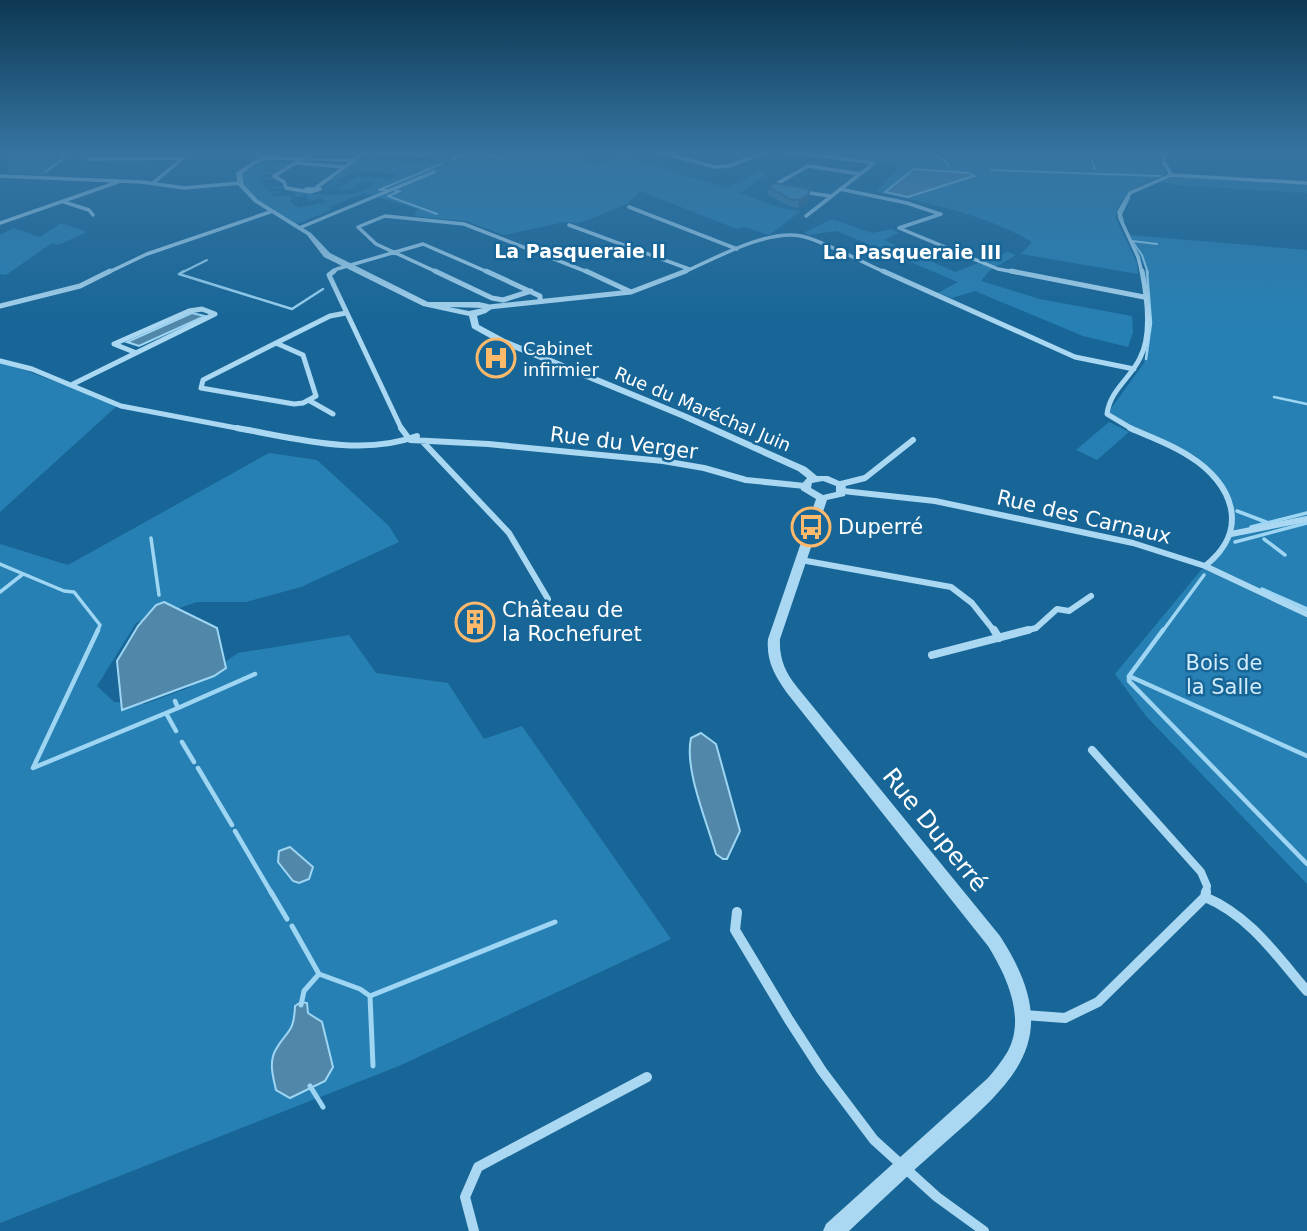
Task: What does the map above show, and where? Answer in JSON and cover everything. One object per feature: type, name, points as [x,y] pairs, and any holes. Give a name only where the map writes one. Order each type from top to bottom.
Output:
[{"type":"street","points":[[0,223],[44,208]]},
{"type":"street","points":[[84,208],[93,215]]},
{"type":"street","points":[[266,208],[314,238],[327,255],[431,305],[485,312],[489,307],[631,292],[744,246],[787,235],[803,236],[1075,357],[1134,369]]},
{"type":"street","points":[[299,228],[346,208]]},
{"type":"street","points":[[633,208],[737,249]]},
{"type":"street","points":[[806,216],[815,208]]},
{"type":"street","points":[[924,208],[941,214],[899,228],[998,269],[1144,297]]},
{"type":"street","points":[[1121,208],[1119,212],[1124,232],[1138,258],[1144,297],[1144,349],[1134,369],[1115,393],[1107,414],[1117,422],[1206,466],[1220,481],[1228,497],[1233,524],[1231,534],[1205,566]]},
{"type":"street","points":[[0,306],[80,286],[147,254],[270,212]]},
{"type":"street","points":[[531,291],[497,300],[373,243],[358,226],[385,216],[438,219],[464,224],[610,281],[631,292]]},
{"type":"street","points":[[569,225],[689,269]]},
{"type":"street","points":[[410,440],[404,434],[329,275],[348,265],[425,244],[531,291],[540,296],[540,301]]},
{"type":"street","points":[[729,244],[744,246]]},
{"type":"street","points":[[73,384],[215,314],[199,309],[189,311],[114,344],[134,352]]},
{"type":"street","name":"Rue du Maréchal Juin","points":[[467,311],[475,326],[490,335],[684,416],[802,469],[809,482],[811,495],[822,498]]},
{"type":"street","points":[[333,414],[327,413],[318,403],[310,401],[294,404],[201,388],[203,380],[330,316],[346,313]]},
{"type":"street","points":[[276,343],[303,355],[316,391],[316,396],[310,401]]},
{"type":"street","name":"Rue du Verger","points":[[0,361],[73,384],[132,409],[313,441],[372,445],[410,440],[488,444],[663,461],[704,468],[746,480],[809,482]]},
{"type":"street","points":[[401,426],[417,436]]},
{"type":"street","name":"Rue du Verger","points":[[410,440],[417,436],[438,442]]},
{"type":"street","points":[[822,498],[835,498],[842,488],[865,478],[914,440]]},
{"type":"street","points":[[423,442],[509,533],[548,598]]},
{"type":"street","points":[[434,451],[433,447],[438,442]]},
{"type":"street","points":[[809,482],[828,478],[842,488]]},
{"type":"street","name":"Rue des Carnaux","points":[[842,488],[935,501],[1133,543],[1205,566],[1307,614]]},
{"type":"street","name":"Rue Duperré","points":[[822,498],[774,639],[772,653],[775,665],[792,690],[994,941],[1015,976],[1023,1015],[1021,1041],[1007,1069],[905,1167],[833,1231]]},
{"type":"street","points":[[1231,534],[1307,519]]},
{"type":"street","points":[[801,560],[951,587],[961,593],[981,614],[999,638]]},
{"type":"street","points":[[932,655],[1036,628],[1057,609],[1069,611],[1091,596]]},
{"type":"street","points":[[1023,1015],[1065,1018],[1098,1002],[1205,897],[1208,886],[1201,872],[1092,750]]},
{"type":"street","points":[[1205,897],[1225,904],[1241,916],[1307,991]]},
{"type":"street","points":[[737,912],[736,930],[822,1071],[874,1140],[937,1197],[984,1231]]},
{"type":"street","points":[[474,1231],[465,1197],[478,1167],[647,1077]]},
{"type":"green space","points":[[269,208],[331,208],[330,211],[296,224]]},
{"type":"green space","points":[[616,208],[580,223],[564,222],[504,235],[466,221],[414,216],[417,209]]},
{"type":"green space","points":[[685,208],[784,208],[801,211],[769,235],[745,227],[737,229]]},
{"type":"green space","points":[[947,208],[1118,208],[1115,217],[1137,263],[1138,274],[1021,254],[1032,242],[996,224]]},
{"type":"green space","points":[[832,219],[872,233],[892,229],[899,233],[884,240],[955,272],[1008,252],[1016,255],[989,271],[981,281],[1040,299],[1132,316],[1133,332],[1128,347],[1083,336],[975,291],[952,298],[938,293],[958,282],[837,231],[807,235],[805,232]]},
{"type":"green space","points":[[61,223],[87,232],[58,245],[52,243],[6,275],[0,274],[0,235],[13,228],[40,237]]},
{"type":"green space","name":"Bois de la Salle","points":[[1128,235],[1307,250],[1307,884],[1146,716],[1115,674],[1231,534],[1231,504],[1206,466],[1107,414],[1144,363],[1151,334],[1145,268]]},
{"type":"green space","points":[[0,361],[118,405],[0,512]]},
{"type":"green space","points":[[1109,422],[1129,432],[1097,460],[1076,450]]},
{"type":"green space","points":[[269,453],[317,460],[389,526],[399,542],[301,587],[246,602],[197,602],[136,623],[97,686],[114,702],[145,704],[188,688],[238,653],[349,635],[376,673],[448,683],[484,739],[522,726],[671,939],[399,1066],[0,1223],[0,544],[68,565]]},
{"type":"shaded area","points":[[192,313],[205,316],[139,346],[127,342]]},
{"type":"shaded area","points":[[164,602],[217,628],[226,668],[214,676],[122,710],[117,661],[138,626],[156,605]]},
{"type":"shaded area","points":[[701,733],[716,744],[740,831],[727,859],[716,854],[693,780],[691,738]]},
{"type":"shaded area","points":[[290,847],[313,867],[309,879],[299,883],[293,881],[278,862],[279,851]]},
{"type":"shaded area","points":[[301,1002],[307,1003],[308,1013],[322,1022],[333,1067],[325,1081],[290,1098],[276,1090],[272,1060],[291,1027],[295,1006]]},
{"type":"waterway","points":[[422,208],[437,214]]},
{"type":"waterway","points":[[1123,222],[1121,214],[1124,208]]},
{"type":"waterway","points":[[1148,273],[1142,255],[1132,241],[1157,244]]},
{"type":"waterway","points":[[181,273],[207,260]]},
{"type":"waterway","points":[[184,271],[179,274],[292,309],[323,289]]},
{"type":"waterway","points":[[1146,359],[1151,323],[1147,271]]},
{"type":"waterway","points":[[1274,397],[1307,404]]},
{"type":"waterway","points":[[1237,511],[1266,522]]},
{"type":"waterway","points":[[1251,527],[1307,513]]},
{"type":"waterway","points":[[1235,542],[1307,523]]},
{"type":"waterway","points":[[151,538],[159,595]]},
{"type":"waterway","points":[[1264,539],[1285,555]]},
{"type":"waterway","points":[[0,564],[64,591],[74,592],[100,625],[97,632]]},
{"type":"waterway","points":[[0,592],[23,574]]},
{"type":"waterway","points":[[1162,632],[1204,575]]},
{"type":"waterway","points":[[1262,589],[1307,609]]},
{"type":"waterway","points":[[98,630],[33,768],[166,713]]},
{"type":"waterway","points":[[1129,676],[1163,630]]},
{"type":"waterway","points":[[178,708],[255,674]]},
{"type":"waterway","points":[[1129,676],[1307,756]]},
{"type":"waterway","points":[[1129,676],[1129,681],[1307,864]]},
{"type":"waterway","points":[[175,701],[178,708]]},
{"type":"waterway","points":[[166,713],[178,708]]},
{"type":"waterway","points":[[166,713],[176,731]]},
{"type":"waterway","points":[[182,742],[194,762]]},
{"type":"waterway","points":[[198,768],[232,825]]},
{"type":"waterway","points":[[235,831],[272,894]]},
{"type":"waterway","points":[[271,892],[287,919]]},
{"type":"waterway","points":[[370,996],[555,922]]},
{"type":"waterway","points":[[292,926],[319,974]]},
{"type":"waterway","points":[[301,1005],[304,991],[319,974]]},
{"type":"waterway","points":[[319,974],[360,989],[370,996]]},
{"type":"waterway","points":[[370,996],[373,1066]]},
{"type":"waterway","points":[[310,1086],[323,1107]]},
{"type":"place","name":"Cabinet infirmier","points":[[496,358]]},
{"type":"place","name":"Duperré","points":[[811,527]]},
{"type":"place","name":"Château de la Rochefuret","points":[[475,622]]},
{"type":"district","name":"La Pasqueraie II","points":[[580,251]]},
{"type":"district","name":"La Pasqueraie III","points":[[912,252]]}]
